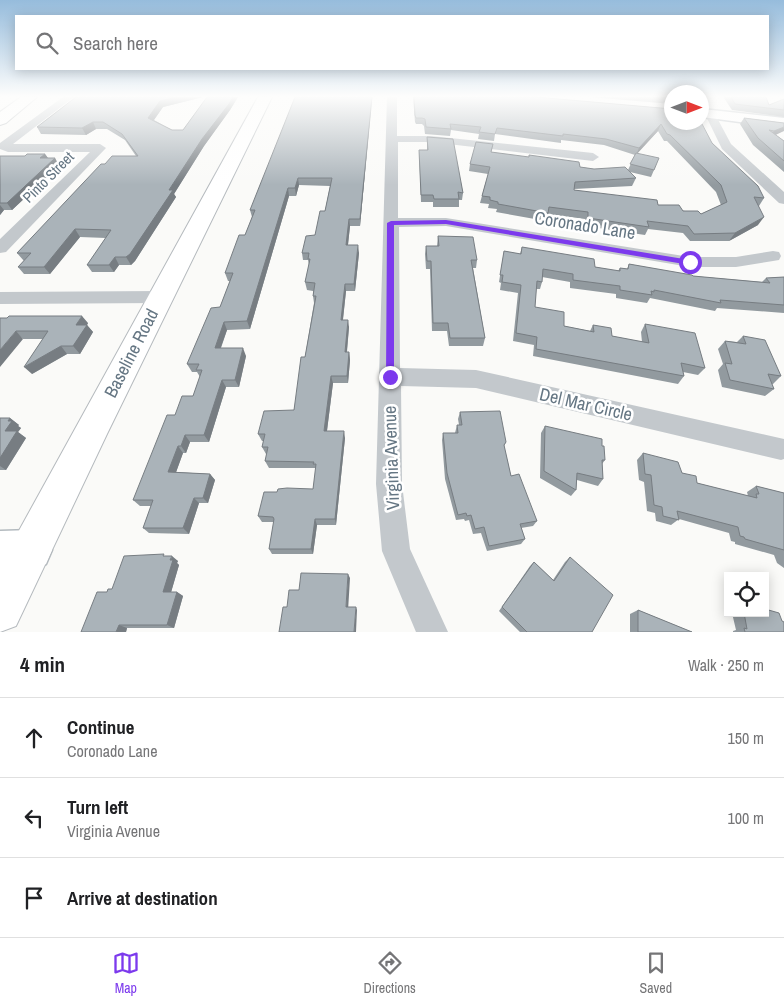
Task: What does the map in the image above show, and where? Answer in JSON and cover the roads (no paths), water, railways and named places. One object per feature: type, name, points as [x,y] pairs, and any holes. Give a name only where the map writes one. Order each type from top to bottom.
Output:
[{"type":"main road","name":"Baseline Road","points":[[1,605],[16,550],[160,297],[250,126]]},
{"type":"street","name":"Pinto Street","points":[[0,248],[6,236],[100,148],[8,148],[3,146],[29,126]]},
{"type":"street","name":"Virginia Avenue","points":[[391,126],[388,484],[396,551],[432,632]]},
{"type":"street","points":[[714,126],[726,146],[784,200]]},
{"type":"street","points":[[391,138],[431,139],[593,157]]},
{"type":"street","name":"Coronado Lane","points":[[391,223],[446,222],[690,262],[736,262],[780,254]]},
{"type":"street","points":[[0,298],[160,297]]},
{"type":"street","name":"Del Mar Circle","points":[[390,377],[476,379],[781,449]]}]
